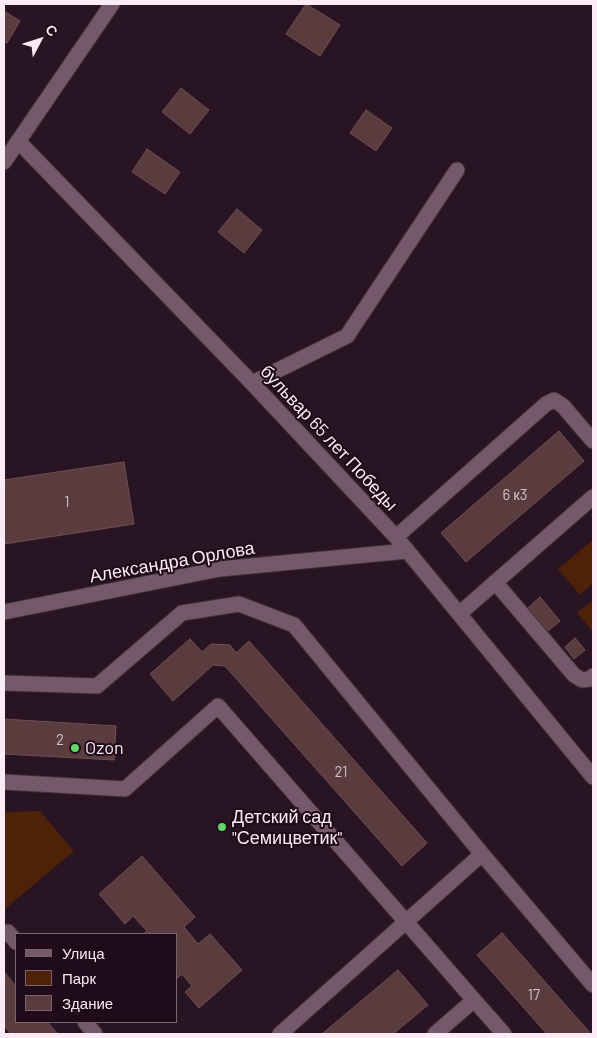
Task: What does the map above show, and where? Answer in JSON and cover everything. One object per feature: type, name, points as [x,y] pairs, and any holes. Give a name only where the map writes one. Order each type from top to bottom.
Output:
[{"type":"street","points":[[4,162],[112,4]]},
{"type":"street","name":"бульвар 65 лет Победы","points":[[18,141],[252,383],[396,537],[593,777]]},
{"type":"street","points":[[252,383],[347,336],[457,170]]},
{"type":"street","points":[[396,537],[546,404],[554,400],[563,406],[593,441]]},
{"type":"street","points":[[459,614],[593,497]]},
{"type":"street","name":"Александра Орлова","points":[[4,612],[220,569],[407,551]]},
{"type":"street","points":[[495,582],[574,675],[582,680],[590,679],[593,676]]},
{"type":"street","points":[[4,683],[97,686],[182,614],[239,604],[294,625],[482,854],[593,985]]},
{"type":"street","points":[[4,782],[125,789],[218,706],[504,1034]]},
{"type":"street","points":[[280,1034],[482,854]]},
{"type":"street","points":[[435,1034],[474,1000]]},
{"type":"street","points":[[86,1023],[95,1034]]},
{"type":"green space","points":[[593,540],[593,583],[580,595],[558,569]]},
{"type":"green space","points":[[593,600],[593,632],[577,613]]},
{"type":"green space","points":[[40,811],[74,851],[4,910],[4,812]]},
{"type":"building","points":[[306,4],[340,25],[320,56],[286,34]]},
{"type":"building","points":[[4,11],[20,21],[7,43],[4,41]]},
{"type":"building","points":[[181,88],[209,110],[190,134],[162,112]]},
{"type":"building","points":[[366,110],[392,128],[376,151],[350,133]]},
{"type":"building","points":[[147,149],[180,172],[165,194],[132,172]]},
{"type":"building","points":[[237,209],[262,230],[244,253],[218,232]]},
{"type":"building","points":[[559,431],[584,461],[466,562],[441,533]]},
{"type":"building","points":[[124,462],[134,524],[4,544],[4,480]]},
{"type":"building","points":[[540,597],[560,621],[548,631],[528,608]]},
{"type":"building","points":[[575,638],[585,650],[574,659],[565,647]]},
{"type":"building","points":[[190,639],[202,652],[211,644],[230,645],[236,653],[249,641],[427,843],[402,866],[225,666],[213,665],[173,701],[150,674]]},
{"type":"building","points":[[4,719],[116,726],[114,760],[4,754]]},
{"type":"building","points":[[142,856],[195,917],[184,927],[198,944],[210,934],[242,970],[199,1008],[185,992],[192,986],[182,974],[178,977],[178,933],[144,933],[147,931],[133,916],[125,924],[99,894]]},
{"type":"building","points":[[502,933],[591,1034],[547,1034],[477,955]]},
{"type":"building","points":[[398,970],[428,1005],[393,1034],[322,1034]]},
{"type":"building","points":[[4,972],[15,985],[15,1023],[48,1023],[58,1034],[11,1034],[4,1026]]},
{"type":"place","name":"Ozon","points":[[75,748]]},
{"type":"place","name":"Детский сад \"Семицветик\"","points":[[222,827]]}]
